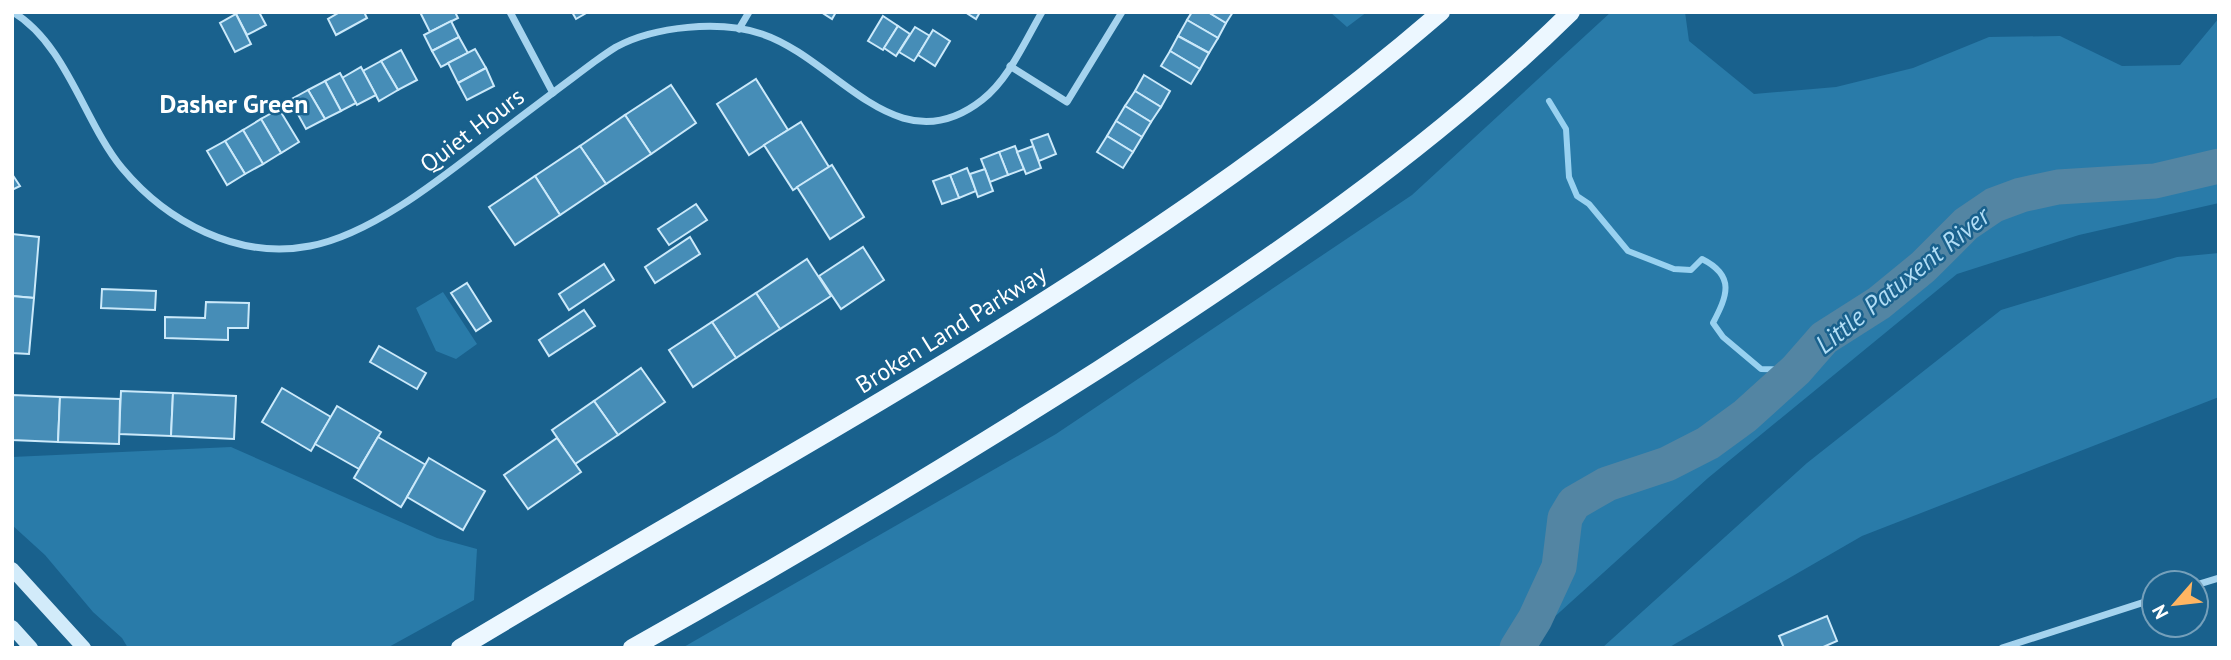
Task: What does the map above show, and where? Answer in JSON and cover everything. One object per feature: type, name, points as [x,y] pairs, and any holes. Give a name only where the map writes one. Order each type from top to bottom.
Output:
[{"type":"main road","name":"Broken Land Parkway","points":[[460,648],[897,392],[1137,241],[1240,170],[1335,99],[1441,12]]},
{"type":"main road","points":[[632,648],[934,472],[1182,316],[1262,262],[1387,172],[1469,104],[1571,12]]},
{"type":"street","name":"Quiet Hours","points":[[13,12],[37,33],[54,55],[106,145],[139,187],[183,222],[213,236],[269,250],[313,246],[376,220],[422,192],[617,47],[639,38],[688,27],[739,29],[762,34],[783,44],[879,110],[901,119],[926,122],[948,119],[965,112],[997,86],[1042,12]]},
{"type":"street","points":[[509,12],[552,93]]},
{"type":"street","points":[[739,29],[749,12]]},
{"type":"street","points":[[1010,66],[1068,102],[1122,12]]},
{"type":"street","points":[[12,569],[84,648]]},
{"type":"street","points":[[2002,648],[2140,604]]},
{"type":"street","points":[[12,627],[31,648]]},
{"type":"shaded area","points":[[1330,12],[1367,12],[1347,27]]},
{"type":"shaded area","points":[[1611,12],[1685,12],[1689,41],[1754,94],[1836,87],[1913,68],[1989,37],[2060,36],[2122,66],[2180,65],[2219,18],[2219,203],[2079,235],[1957,274],[1708,478],[1520,648],[682,648],[1056,434],[1412,195]]},
{"type":"shaded area","points":[[2219,253],[2219,397],[1862,536],[1668,648],[1602,648],[1807,463],[2001,310],[2177,257]]},
{"type":"shaded area","points":[[443,292],[477,344],[456,359],[436,351],[416,308]]},
{"type":"shaded area","points":[[231,447],[437,538],[477,549],[474,600],[387,648],[128,648],[122,638],[93,612],[45,555],[12,525],[12,457]]},
{"type":"building","points":[[235,12],[259,12],[266,25],[247,35]]},
{"type":"building","points":[[340,12],[364,12],[367,18],[336,35],[328,19]]},
{"type":"building","points":[[455,12],[458,18],[430,32],[421,14]]},
{"type":"building","points":[[572,12],[588,12],[576,19]]},
{"type":"building","points":[[821,12],[836,12],[832,19]]},
{"type":"building","points":[[965,12],[980,12],[976,19]]},
{"type":"building","points":[[1192,12],[1208,12],[1226,23],[1218,38],[1187,20]]},
{"type":"building","points":[[1208,12],[1233,12],[1226,23]]},
{"type":"building","points":[[236,14],[251,44],[235,52],[220,23]]},
{"type":"building","points":[[883,16],[898,26],[883,50],[868,41]]},
{"type":"building","points":[[1187,20],[1218,38],[1209,53],[1178,36]]},
{"type":"building","points":[[451,21],[459,37],[432,51],[424,35]]},
{"type":"building","points":[[898,26],[910,34],[896,56],[884,48]]},
{"type":"building","points":[[915,27],[930,36],[914,61],[899,52]]},
{"type":"building","points":[[933,30],[950,41],[935,66],[918,55]]},
{"type":"building","points":[[1178,36],[1209,53],[1200,69],[1170,51]]},
{"type":"building","points":[[459,37],[468,53],[441,67],[432,51]]},
{"type":"building","points":[[475,49],[486,68],[458,83],[448,63]]},
{"type":"building","points":[[401,50],[417,80],[398,90],[381,61]]},
{"type":"building","points":[[1170,51],[1200,69],[1191,84],[1161,66]]},
{"type":"building","points":[[381,61],[398,90],[379,101],[363,71]]},
{"type":"building","points":[[361,67],[376,95],[357,105],[342,78]]},
{"type":"building","points":[[486,68],[494,86],[467,100],[458,83]]},
{"type":"building","points":[[340,73],[356,103],[341,111],[325,81]]},
{"type":"building","points":[[1144,75],[1170,91],[1161,107],[1135,91]]},
{"type":"building","points":[[756,79],[788,130],[749,155],[717,104]]},
{"type":"building","points":[[325,81],[341,111],[325,119],[308,90]]},
{"type":"building","points":[[671,85],[696,123],[651,154],[625,115]]},
{"type":"building","points":[[308,90],[325,119],[306,129],[290,100]]},
{"type":"building","points":[[1135,91],[1161,107],[1151,122],[1125,106]]},
{"type":"building","points":[[1125,106],[1151,122],[1142,137],[1116,121]]},
{"type":"building","points":[[279,109],[299,142],[281,153],[261,119]]},
{"type":"building","points":[[625,115],[651,154],[606,184],[580,146]]},
{"type":"building","points":[[261,119],[281,153],[263,164],[243,130]]},
{"type":"building","points":[[1116,121],[1142,137],[1133,152],[1107,136]]},
{"type":"building","points":[[801,122],[829,167],[793,190],[764,145]]},
{"type":"building","points":[[243,130],[263,164],[245,174],[225,141]]},
{"type":"building","points":[[1048,134],[1056,154],[1039,161],[1031,140]]},
{"type":"building","points":[[1107,136],[1133,152],[1123,168],[1097,152]]},
{"type":"building","points":[[225,141],[245,174],[227,185],[207,151]]},
{"type":"building","points":[[580,146],[606,184],[560,215],[535,176]]},
{"type":"building","points":[[1015,146],[1024,169],[1008,175],[999,152]]},
{"type":"building","points":[[1033,146],[1041,168],[1026,174],[1017,152]]},
{"type":"building","points":[[999,152],[1008,175],[990,182],[981,159]]},
{"type":"building","points":[[832,165],[864,217],[830,239],[797,187]]},
{"type":"building","points":[[967,168],[976,191],[959,198],[950,175]]},
{"type":"building","points":[[985,169],[993,191],[978,197],[970,174]]},
{"type":"building","points":[[12,174],[20,186],[12,190]]},
{"type":"building","points":[[950,175],[959,198],[942,204],[933,181]]},
{"type":"building","points":[[535,176],[560,215],[515,245],[489,207]]},
{"type":"building","points":[[696,204],[707,220],[669,245],[658,229]]},
{"type":"building","points":[[12,234],[39,237],[34,298],[12,296]]},
{"type":"building","points":[[690,237],[700,254],[655,283],[645,267]]},
{"type":"building","points":[[863,247],[884,280],[841,309],[819,276]]},
{"type":"building","points":[[807,259],[831,296],[780,329],[756,293]]},
{"type":"building","points":[[604,264],[614,280],[569,310],[559,294]]},
{"type":"building","points":[[467,283],[491,321],[476,331],[451,293]]},
{"type":"building","points":[[102,289],[156,291],[155,310],[101,308]]},
{"type":"building","points":[[756,293],[780,329],[736,358],[712,322]]},
{"type":"building","points":[[12,296],[34,298],[29,354],[12,353]]},
{"type":"building","points":[[206,302],[249,303],[248,328],[228,328],[228,340],[165,338],[165,317],[205,318]]},
{"type":"building","points":[[584,310],[595,326],[549,356],[539,340]]},
{"type":"building","points":[[712,322],[736,358],[693,387],[669,350]]},
{"type":"building","points":[[379,346],[426,373],[417,389],[370,362]]},
{"type":"building","points":[[641,368],[665,402],[618,435],[594,401]]},
{"type":"building","points":[[282,388],[331,417],[311,451],[262,422]]},
{"type":"building","points":[[121,391],[173,393],[171,436],[119,434]]},
{"type":"building","points":[[173,393],[236,396],[234,439],[171,436]]},
{"type":"building","points":[[12,395],[60,397],[58,442],[12,440]]},
{"type":"building","points":[[60,397],[120,399],[119,444],[58,442]]},
{"type":"building","points":[[594,401],[618,435],[575,464],[552,430]]},
{"type":"building","points":[[337,406],[381,432],[359,469],[315,444]]},
{"type":"building","points":[[378,437],[426,465],[401,507],[354,478]]},
{"type":"building","points":[[557,438],[581,472],[528,509],[504,475]]},
{"type":"building","points":[[429,458],[485,491],[463,530],[407,497]]},
{"type":"building","points":[[1827,616],[1837,641],[1821,648],[1784,648],[1779,636]]},
{"type":"waterway","points":[[1549,101],[1566,129],[1569,177],[1577,196],[1589,204],[1628,251],[1674,269],[1691,270],[1702,259],[1713,266],[1720,272],[1726,287],[1713,323],[1723,337],[1761,369],[1796,370]]},
{"type":"waterway","name":"Little Patuxent River","points":[[1517,648],[1535,619],[1559,567],[1565,518],[1574,503],[1607,484],[1667,464],[1708,443],[1745,416],[1796,370],[1824,338],[1879,303],[1923,267],[1966,224],[1994,205],[2021,195],[2058,187],[2155,181],[2219,166]]},
{"type":"district","name":"Dasher Green","points":[[234,103]]}]
